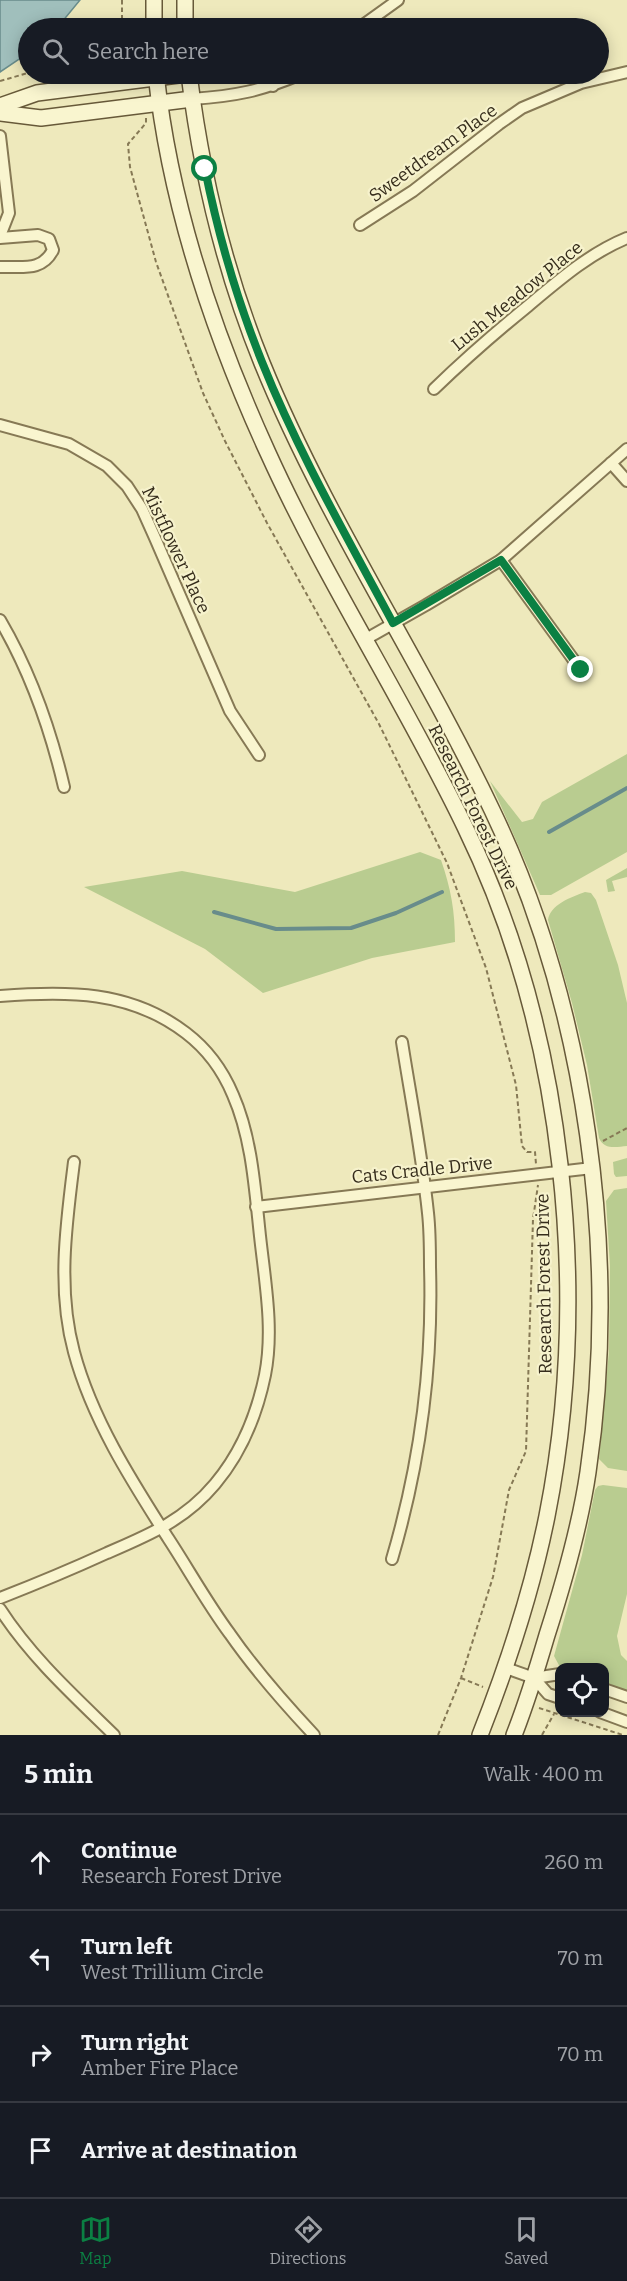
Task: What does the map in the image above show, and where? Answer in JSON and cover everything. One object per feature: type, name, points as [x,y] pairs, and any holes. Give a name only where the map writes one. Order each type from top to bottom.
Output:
[{"type":"main road","points":[[154,0],[154,18]]},
{"type":"main road","points":[[185,0],[185,18]]},
{"type":"main road","points":[[0,106],[37,93],[96,84]]},
{"type":"main road","name":"Research Forest Drive","points":[[155,84],[153,103],[181,210],[207,300],[233,371],[268,453],[303,523],[438,772],[483,866],[520,970],[537,1033],[560,1172],[567,1296],[565,1381],[547,1516],[506,1668],[480,1735]]},
{"type":"main road","name":"Research Forest Drive","points":[[189,84],[212,203],[237,292],[261,361],[294,436],[466,757],[494,814],[525,886],[550,963],[581,1094],[596,1213],[599,1305],[596,1383],[588,1472],[559,1599],[514,1735]]},
{"type":"main road","points":[[0,113],[41,118],[192,99]]},
{"type":"street","points":[[371,18],[389,2]]},
{"type":"street","name":"Sweetdream Place","points":[[609,76],[627,72]]},
{"type":"street","points":[[192,99],[248,93],[278,84]]},
{"type":"street","name":"Sweetdream Place","points":[[360,225],[413,191],[522,108],[579,84]]},
{"type":"street","points":[[0,136],[9,213],[0,237],[38,235],[49,239],[53,250],[47,261],[37,266],[0,267]]},
{"type":"street","name":"Lush Meadow Place","points":[[434,389],[543,293],[590,257],[627,238]]},
{"type":"street","name":"Mistflower Place","points":[[0,425],[69,444],[108,466],[127,486],[142,509],[230,711],[259,755]]},
{"type":"street","points":[[366,639],[501,560],[627,449]]},
{"type":"street","points":[[611,463],[627,481]]},
{"type":"street","points":[[501,560],[581,670]]},
{"type":"street","points":[[0,620],[36,691],[53,741],[64,787]]},
{"type":"street","points":[[0,996],[68,994],[118,999],[156,1014],[187,1034],[214,1061],[234,1096],[244,1131],[256,1207],[268,1320],[268,1350],[260,1396],[243,1441],[216,1483],[162,1529],[80,1566],[0,1598]]},
{"type":"street","points":[[392,1559],[412,1481],[424,1411],[431,1290],[429,1215],[402,1042]]},
{"type":"street","points":[[74,1162],[66,1226],[64,1278],[73,1352],[104,1429],[162,1529],[229,1633],[263,1678],[314,1735]]},
{"type":"street","name":"Cats Cradle Drive","points":[[256,1207],[592,1168]]},
{"type":"street","points":[[0,1609],[45,1668],[114,1735]]},
{"type":"street","points":[[506,1668],[534,1678],[555,1675]]},
{"type":"street","points":[[534,1678],[548,1694],[555,1696]]},
{"type":"street","points":[[609,1691],[627,1697]]},
{"type":"street","points":[[609,1716],[627,1722]]},
{"type":"path","points":[[122,0],[122,18]]},
{"type":"path","points":[[0,81],[18,76]]},
{"type":"path","points":[[153,103],[146,123],[128,144],[130,167],[156,262],[203,393],[267,523],[379,724],[447,863],[486,969],[516,1085],[522,1146],[527,1152],[535,1152],[538,1187],[533,1219],[526,1451],[509,1490],[494,1577],[438,1735]]},
{"type":"path","points":[[460,1678],[497,1692]]},
{"type":"path","points":[[526,1704],[622,1735]]},
{"type":"path","points":[[542,1735],[554,1714]]},
{"type":"green space","points":[[627,754],[627,852],[551,895],[540,895],[490,781],[522,822],[533,819],[542,802]]},
{"type":"green space","points":[[420,852],[441,860],[452,900],[455,942],[372,958],[263,993],[205,949],[84,887],[182,871],[295,892]]},
{"type":"green space","points":[[627,868],[627,877],[612,881],[615,891],[608,892],[606,880]]},
{"type":"green space","points":[[585,892],[591,893],[596,900],[618,965],[627,1003],[627,1146],[607,1146],[599,1138],[587,1065],[548,920],[557,906]]},
{"type":"green space","points":[[627,1158],[627,1176],[616,1177],[613,1162]]},
{"type":"green space","points":[[627,1188],[627,1471],[608,1468],[599,1459],[609,1351],[610,1266],[606,1201],[614,1190]]},
{"type":"green space","points":[[598,1486],[627,1488],[627,1594],[617,1636],[621,1655],[627,1661],[627,1692],[609,1685],[609,1663],[558,1663],[554,1656],[582,1555],[595,1490]]},
{"type":"water","points":[[0,0],[80,0],[65,18],[18,18],[18,60],[0,72]]},
{"type":"waterway","points":[[549,832],[627,788]]},
{"type":"waterway","points":[[214,912],[276,929],[351,928],[396,913],[442,892]]},
{"type":"route","points":[[205,169],[237,292],[261,361],[294,436],[393,623],[426,606],[501,560],[581,670]]}]
